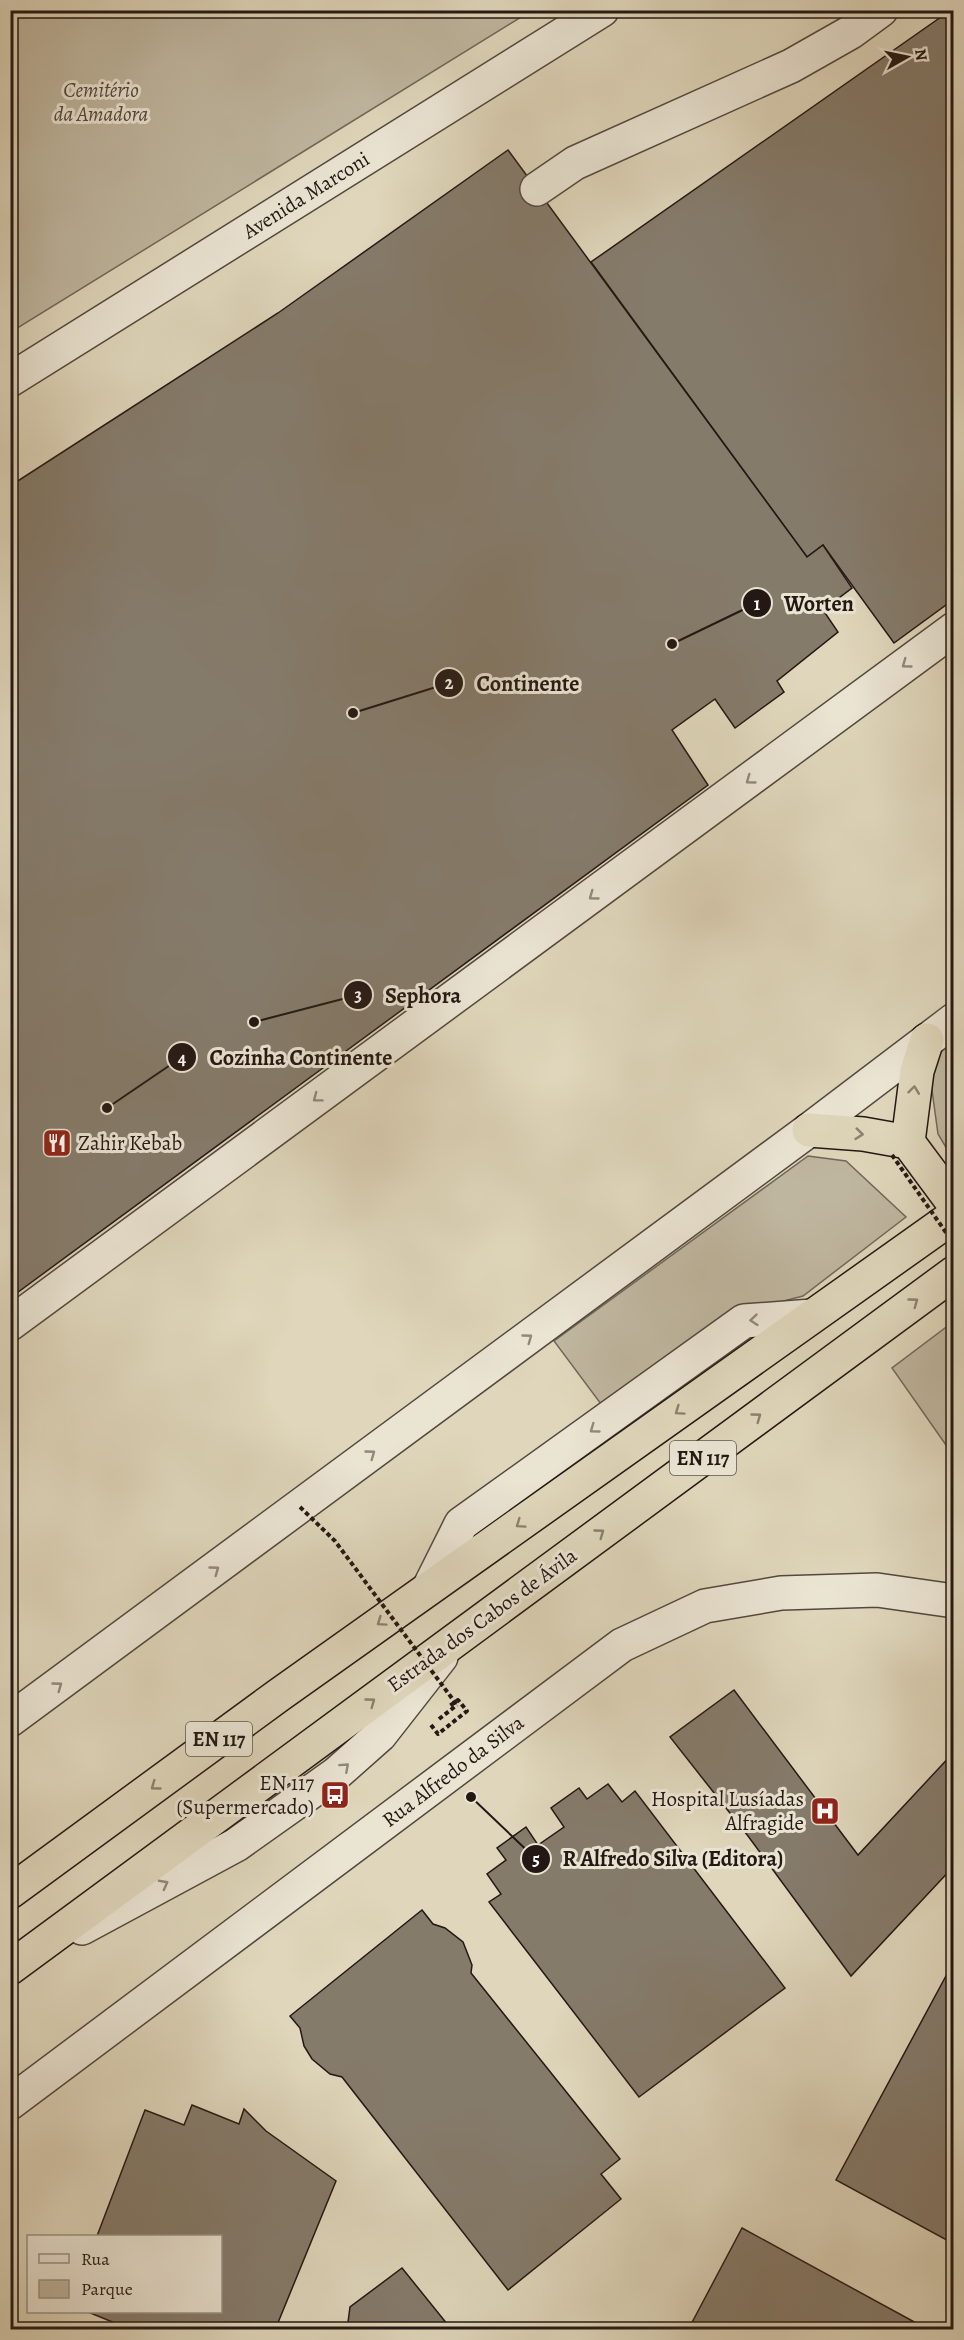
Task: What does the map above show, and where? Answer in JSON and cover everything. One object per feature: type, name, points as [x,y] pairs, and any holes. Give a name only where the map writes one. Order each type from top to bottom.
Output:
[{"type":"highway","points":[[900,1149],[917,1071],[927,1040]]},
{"type":"highway","points":[[809,1130],[863,1134],[900,1149],[954,1204]]},
{"type":"highway","name":"EN 117","points":[[10,1892],[429,1588],[954,1216]]},
{"type":"highway","name":"Estrada dos Cabos de Ávila","points":[[15,1965],[954,1273]]},
{"type":"street","name":"Avenida Marconi","points":[[10,380],[602,10]]},
{"type":"street","points":[[537,189],[576,163],[791,66],[851,32],[881,10]]},
{"type":"street","points":[[10,1324],[954,629]]},
{"type":"street","points":[[11,1719],[809,1130],[954,1020]]},
{"type":"street","name":"Rua Alfredo da Silva","points":[[10,2103],[622,1645],[705,1606],[781,1593],[877,1590],[954,1601]]},
{"type":"path","points":[[900,1149],[954,1244]]},
{"type":"path","points":[[300,1507],[335,1541],[458,1705],[430,1725],[438,1734],[467,1711],[458,1700],[424,1725]]},
{"type":"green space","name":"Cemitério da Amadora","points":[[11,10],[531,10],[531,11],[11,332]]},
{"type":"green space","points":[[953,1043],[953,1159],[938,1134],[928,1061]]},
{"type":"green space","points":[[808,1156],[846,1161],[906,1217],[803,1296],[740,1312],[601,1404],[554,1341]]},
{"type":"green space","points":[[953,1322],[953,1455],[892,1368]]},
{"type":"building","points":[[954,10],[954,599],[894,643],[823,545],[807,557],[591,262]]},
{"type":"building","points":[[508,150],[807,557],[823,545],[852,588],[823,610],[838,632],[777,681],[784,692],[735,728],[715,699],[672,730],[708,785],[10,1298],[10,486],[278,313]]},
{"type":"building","points":[[734,1690],[858,1855],[954,1752],[954,1866],[851,1976],[748,1836],[670,1737]]},
{"type":"building","points":[[608,1784],[622,1802],[635,1791],[785,1988],[639,2097],[489,1902],[501,1894],[487,1874],[506,1860],[497,1848],[526,1827],[538,1845],[564,1827],[551,1808],[579,1788],[587,1799]]},
{"type":"building","points":[[422,1910],[433,1924],[445,1928],[463,1942],[472,1965],[471,1973],[620,2159],[601,2174],[621,2199],[508,2290],[342,2077],[330,2074],[312,2059],[304,2046],[300,2028],[290,2016]]},
{"type":"building","points":[[954,1961],[954,2244],[836,2180]]},
{"type":"building","points":[[192,2105],[239,2124],[244,2109],[266,2131],[336,2181],[275,2330],[132,2330],[90,2313],[222,2313],[222,2235],[97,2235],[145,2110],[184,2125]]},
{"type":"building","points":[[742,2228],[929,2330],[688,2330]]},
{"type":"building","points":[[402,2268],[452,2330],[347,2330],[350,2307]]},
{"type":"place","name":"Worten","points":[[672,644]]},
{"type":"place","name":"Continente","points":[[353,713]]},
{"type":"place","name":"Sephora","points":[[254,1022]]},
{"type":"place","name":"Cozinha Continente","points":[[107,1108]]},
{"type":"place","name":"Zahir Kebab","points":[[57,1143]]},
{"type":"place","name":"EN 117 (Supermercado)","points":[[335,1795]]},
{"type":"place","name":"R Alfredo Silva (Editora)","points":[[471,1797]]},
{"type":"place","name":"Hospital Lusíadas Alfragide","points":[[825,1811]]}]
